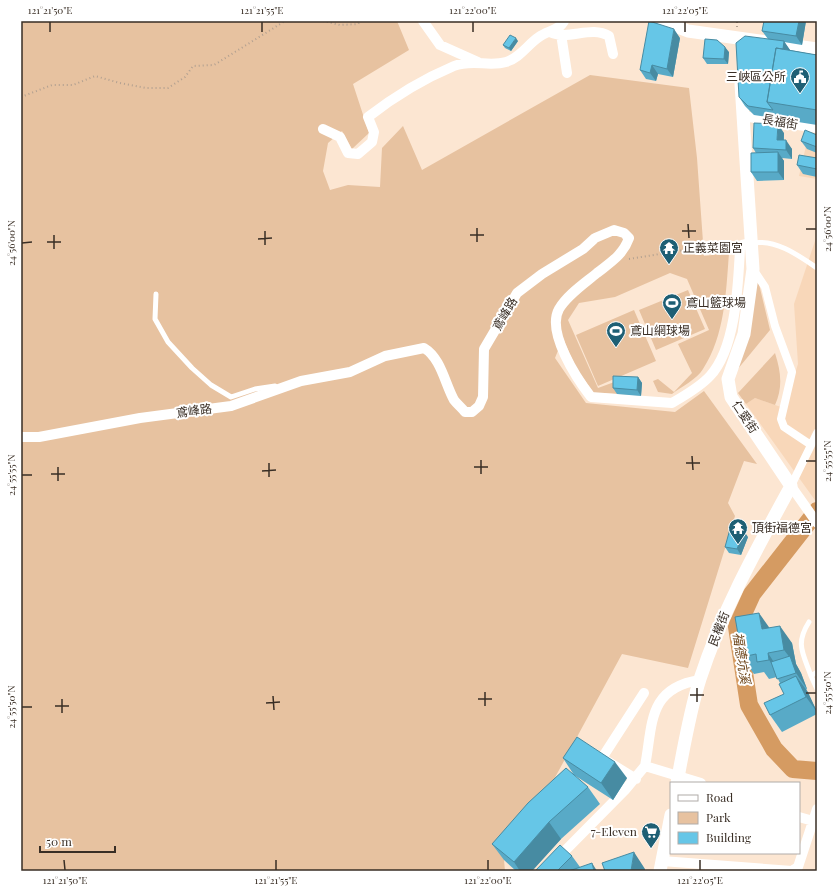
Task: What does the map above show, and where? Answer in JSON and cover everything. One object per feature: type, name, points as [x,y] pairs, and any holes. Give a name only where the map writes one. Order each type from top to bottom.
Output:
[{"type":"street","points":[[423,21],[440,45],[478,62]]},
{"type":"street","points":[[323,129],[340,137],[348,153],[358,154],[372,142],[374,132],[368,117],[399,94],[456,65],[478,62],[505,63],[516,57],[540,36],[562,25],[564,21]]},
{"type":"street","points":[[662,21],[688,31],[817,49]]},
{"type":"street","points":[[550,32],[561,34],[602,31],[609,36],[613,54]]},
{"type":"street","points":[[561,34],[567,73]]},
{"type":"street","points":[[739,39],[740,54]]},
{"type":"street","name":"仁愛街","points":[[741,70],[753,269],[744,334],[728,379],[731,397],[791,486]]},
{"type":"street","name":"長福街","points":[[743,116],[817,128]]},
{"type":"street","name":"鳶峰路","points":[[21,437],[39,437],[140,418],[231,406],[293,384],[350,372],[385,356],[424,348],[430,352],[436,361],[455,401],[465,412],[472,412],[479,406],[484,397],[484,349],[517,293],[542,274],[583,249],[596,238],[614,230],[624,233],[629,238],[625,249],[578,290],[559,309],[556,320],[557,331],[572,371],[591,397],[672,403],[710,376],[722,356],[729,336],[737,302],[740,249],[742,245],[751,243]]},
{"type":"street","name":"仁愛街","points":[[753,269],[765,287],[775,326],[792,372],[781,420],[784,427],[811,445]]},
{"type":"street","points":[[817,433],[791,486],[817,523]]},
{"type":"street","name":"民權街","points":[[678,779],[700,680],[720,624],[743,572],[791,486]]},
{"type":"street","points":[[545,871],[636,779],[645,766],[651,725],[657,704],[672,690],[684,683],[700,680]]},
{"type":"street","points":[[636,779],[602,758],[644,694]]},
{"type":"street","points":[[645,766],[678,779],[695,782]]},
{"type":"street","points":[[670,820],[661,866],[792,871],[798,867],[817,809]]},
{"type":"street","points":[[800,817],[813,821]]},
{"type":"lane","points":[[751,243],[763,241],[791,250],[817,268]]},
{"type":"lane","points":[[156,294],[155,319],[168,342],[192,368],[211,385],[231,397],[256,389],[293,384]]},
{"type":"lane","points":[[809,622],[803,631],[800,646],[810,676],[817,689]]},
{"type":"lane","points":[[810,676],[817,672]]},
{"type":"path","points":[[21,97],[52,85],[73,85],[95,76],[146,88],[168,88],[185,77],[193,66],[214,64],[285,21]]},
{"type":"path","points":[[323,21],[340,25],[358,24],[360,21]]},
{"type":"path","points":[[612,261],[728,243]]},
{"type":"shaded area","points":[[810,129],[817,130],[817,179],[799,176]]},
{"type":"shaded area","points":[[817,235],[817,503],[746,404],[755,398],[784,408],[798,364],[794,304]]},
{"type":"green space","points":[[21,21],[397,21],[409,50],[353,84],[369,133],[352,149],[342,131],[328,143],[323,171],[330,190],[348,185],[380,187],[382,148],[403,126],[422,170],[590,75],[689,88],[697,158],[704,256],[729,253],[723,313],[716,342],[710,356],[700,373],[689,383],[672,394],[658,392],[653,381],[658,379],[674,392],[692,373],[678,344],[709,330],[687,279],[670,273],[615,297],[579,303],[568,320],[598,388],[617,381],[617,394],[594,393],[576,368],[563,338],[555,358],[586,403],[675,412],[704,391],[757,464],[744,461],[728,503],[735,516],[688,668],[622,654],[520,842],[504,860],[505,871],[21,871]]},
{"type":"green space","points":[[757,282],[759,284],[770,330],[737,370],[748,338]]},
{"type":"green space","name":"鳶山籃球場","points":[[688,290],[705,329],[656,350],[639,310]]},
{"type":"green space","name":"鳶山網球場","points":[[634,310],[656,361],[598,386],[576,335]]},
{"type":"green space","points":[[775,353],[779,367],[780,386],[775,405],[755,398],[746,404],[738,393]]},
{"type":"building","points":[[649,21],[674,29],[667,69],[652,65],[650,73],[640,70]]},
{"type":"building","points":[[764,21],[799,21],[796,36],[762,31]]},
{"type":"building","points":[[510,35],[516,38],[509,48],[503,45]]},
{"type":"building","points":[[745,36],[784,41],[783,49],[776,48],[767,102],[773,110],[748,106],[739,97],[736,43]]},
{"type":"building","points":[[705,39],[717,40],[725,47],[724,59],[703,58]]},
{"type":"building","points":[[776,48],[817,55],[817,110],[767,102]]},
{"type":"building","points":[[754,123],[778,124],[777,140],[786,140],[786,150],[753,148]]},
{"type":"building","points":[[805,130],[817,135],[817,147],[801,141]]},
{"type":"building","points":[[778,152],[778,172],[751,172],[751,153]]},
{"type":"building","points":[[799,155],[817,158],[817,169],[797,165]]},
{"type":"building","points":[[613,376],[638,377],[637,390],[613,388]]},
{"type":"building","points":[[730,529],[744,531],[737,549],[725,547]]},
{"type":"building","points":[[759,613],[762,629],[780,626],[784,650],[768,653],[769,660],[757,662],[756,654],[742,657],[735,617]]},
{"type":"building","points":[[790,656],[796,673],[777,679],[771,662]]},
{"type":"building","points":[[796,676],[806,697],[770,715],[764,703],[784,694],[779,684]]},
{"type":"building","points":[[577,737],[615,762],[601,783],[563,758]]},
{"type":"building","points":[[566,768],[588,787],[549,822],[514,862],[492,844],[528,803]]},
{"type":"building","points":[[560,845],[572,856],[557,871],[535,871]]},
{"type":"building","points":[[634,852],[631,871],[605,871],[602,863]]},
{"type":"building","points":[[592,863],[594,871],[569,871]]},
{"type":"waterway","name":"福德坑溪","points":[[817,511],[752,594],[737,627],[749,705],[774,749],[793,769],[817,771]]},
{"type":"place","name":"三峽區公所","points":[[800,94]]},
{"type":"place","name":"正義菜園宮","points":[[669,265]]},
{"type":"place","name":"鳶山籃球場","points":[[672,320]]},
{"type":"place","name":"鳶山網球場","points":[[616,348]]},
{"type":"place","name":"頂街福德宮","points":[[738,545]]},
{"type":"place","name":"7-Eleven","points":[[651,849]]}]
